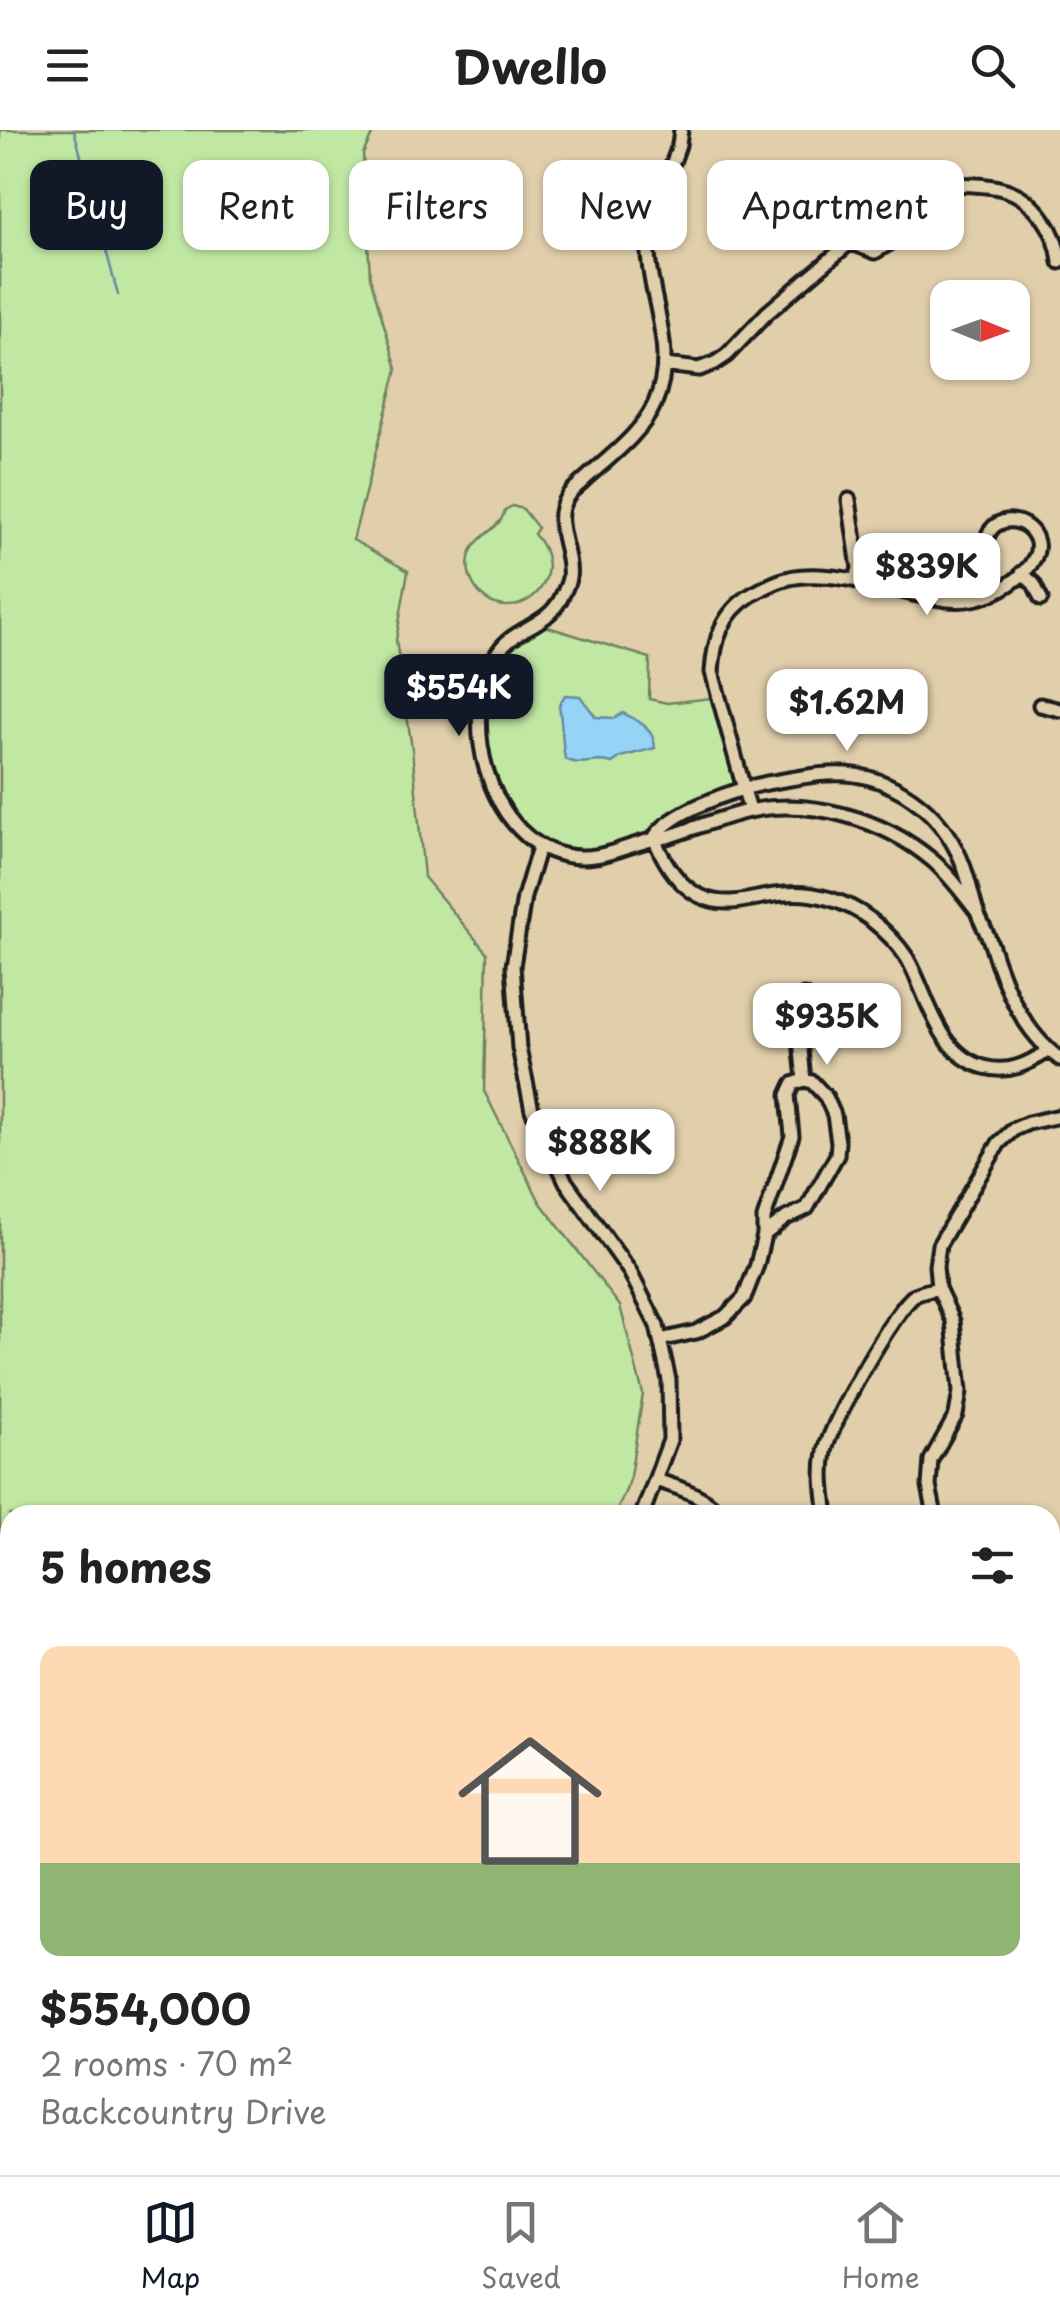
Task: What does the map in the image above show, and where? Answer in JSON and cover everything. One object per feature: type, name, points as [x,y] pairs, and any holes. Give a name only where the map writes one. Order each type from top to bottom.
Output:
[{"type":"street","points":[[680,130],[679,146],[649,236],[648,256],[665,365],[654,404],[633,435],[566,497],[560,514],[569,580],[546,618],[512,636],[498,652],[488,674],[480,740],[488,776],[499,804],[516,828],[540,848],[567,856],[617,853],[654,838],[750,811],[804,808],[862,820],[886,830],[933,860],[978,913]]},
{"type":"street","points":[[964,185],[997,187],[1028,202],[1054,234],[1060,262]]},
{"type":"street","points":[[665,365],[699,369],[726,355],[767,313],[841,250]]},
{"type":"street","points":[[849,500],[859,568],[856,582]]},
{"type":"street","points":[[750,811],[712,672],[718,629],[740,602],[786,578],[808,576],[942,600],[954,600],[970,600],[992,594],[1022,573],[1036,556],[1033,532],[1013,520],[999,522],[989,531],[986,560],[980,574],[954,600]]},
{"type":"street","points":[[1022,573],[1034,584],[1040,600]]},
{"type":"street","points":[[1040,706],[1060,710]]},
{"type":"street","points":[[654,838],[660,827],[744,787],[854,774],[896,788],[921,804],[947,833],[959,854],[1010,996],[1030,1028],[1060,1060]]},
{"type":"street","points":[[654,838],[676,879],[706,899],[725,902],[788,893],[812,894],[856,909],[896,943],[940,1028],[962,1057],[993,1069],[1016,1068],[1048,1051]]},
{"type":"street","points":[[540,848],[524,897],[513,966],[518,1048],[532,1110],[566,1182],[630,1272],[657,1326],[668,1380],[670,1440],[646,1505]]},
{"type":"street","points":[[804,996],[798,1020],[804,1080]]},
{"type":"street","points":[[660,1340],[696,1332],[725,1317],[744,1298],[757,1266],[764,1218],[792,1136],[788,1095],[794,1084],[812,1082],[826,1097],[834,1115],[837,1155],[806,1208],[764,1235]]},
{"type":"street","points":[[933,1505],[929,1486],[931,1460],[956,1415],[960,1392],[953,1321],[938,1288],[939,1245],[1000,1143],[1014,1129],[1060,1116]]},
{"type":"street","points":[[825,1505],[822,1485],[825,1448],[841,1411],[905,1307],[916,1295],[938,1288]]},
{"type":"street","points":[[656,1480],[711,1505]]},
{"type":"green space","points":[[0,130],[374,130],[363,160],[349,160],[349,250],[368,250],[370,277],[397,369],[353,540],[408,571],[396,640],[412,749],[424,877],[487,953],[484,1091],[540,1202],[620,1306],[643,1394],[629,1483],[619,1505],[0,1505]]},
{"type":"green space","points":[[512,506],[523,509],[538,528],[534,534],[545,552],[548,570],[533,597],[503,606],[488,601],[475,587],[468,562],[476,543]]},
{"type":"green space","points":[[541,625],[650,658],[649,699],[667,703],[712,698],[737,778],[733,789],[698,803],[608,851],[569,851],[530,834],[515,819],[494,779],[485,707],[489,685],[504,652]]},
{"type":"water","points":[[565,695],[580,696],[596,717],[615,718],[623,713],[635,719],[649,730],[655,748],[612,763],[565,759],[559,705]]},
{"type":"waterway","points":[[74,130],[118,295]]}]
